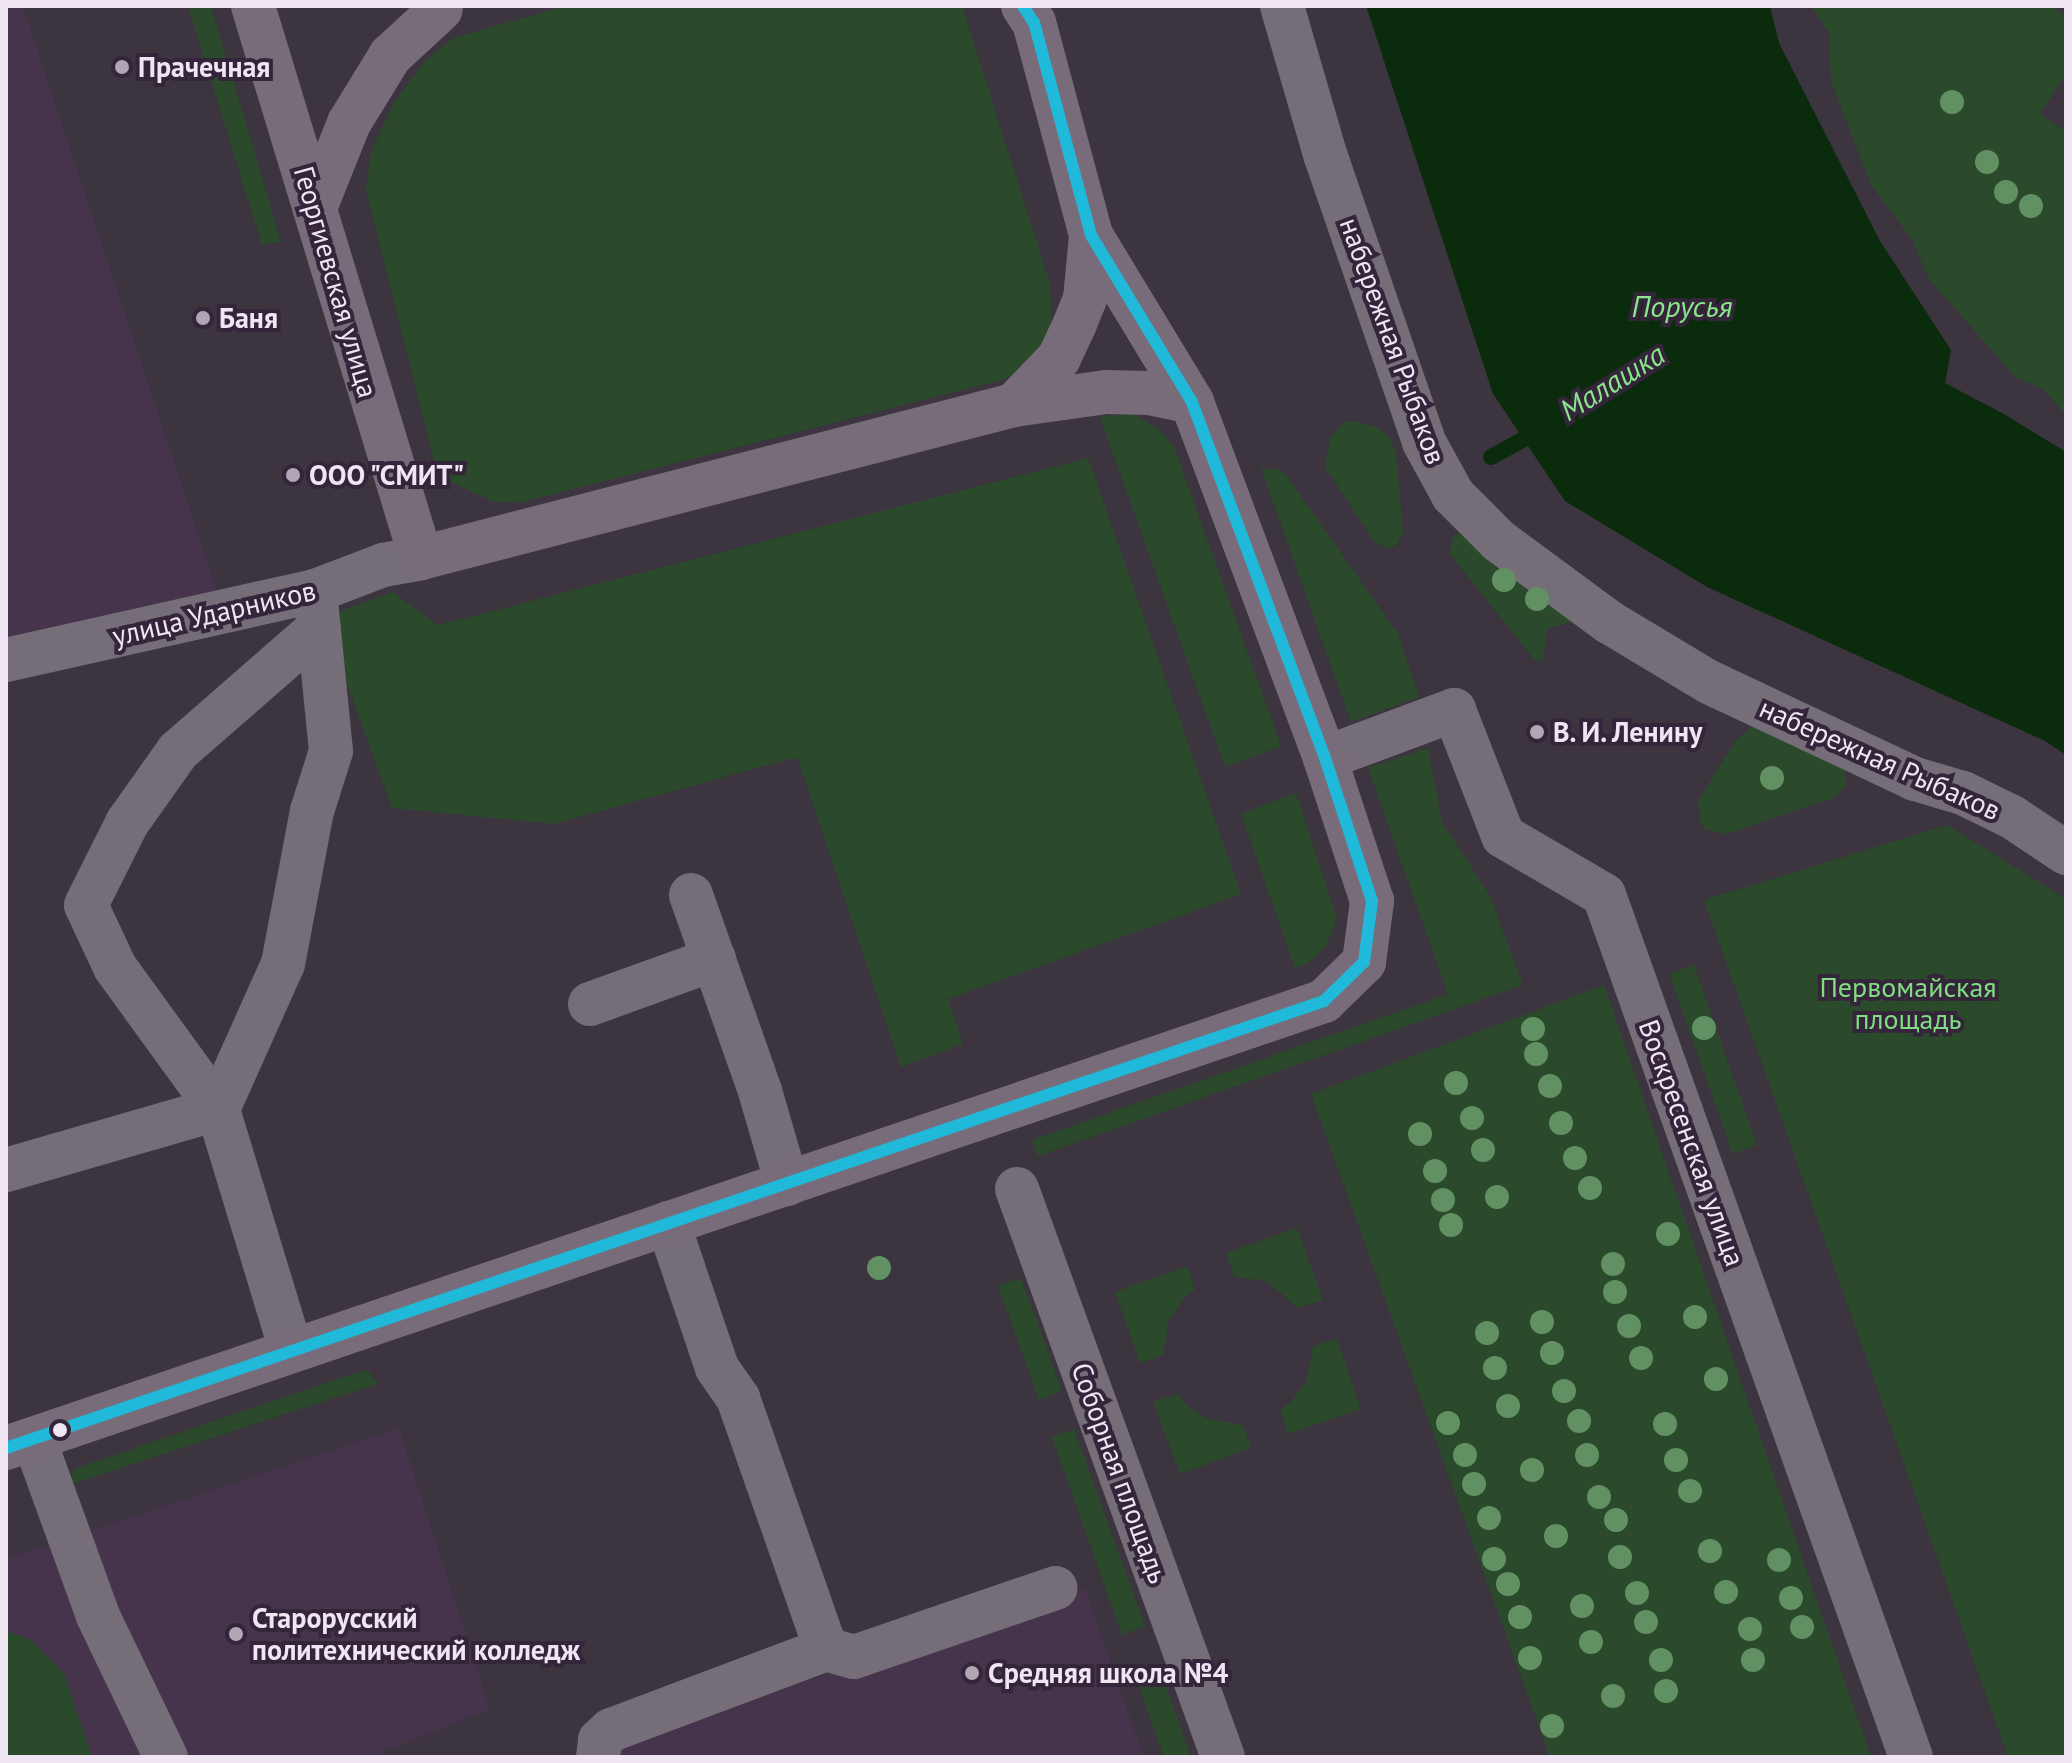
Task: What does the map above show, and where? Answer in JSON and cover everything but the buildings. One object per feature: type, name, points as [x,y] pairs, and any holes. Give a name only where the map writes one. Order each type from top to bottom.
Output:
[{"type":"main road","name":"Георгиевская улица","points":[[253,6],[385,450],[421,558]]},
{"type":"main road","points":[[315,208],[349,123],[390,56],[435,7]]},
{"type":"main road","points":[[20,1443],[1324,1001],[1364,962],[1372,901],[1325,758],[1192,402],[1091,235],[1031,12]]},
{"type":"main road","points":[[1014,405],[1059,358],[1074,326],[1085,299],[1091,235]]},
{"type":"main road","points":[[421,558],[1014,405],[1106,392],[1149,393],[1192,402]]},
{"type":"street","name":"набережная Рыбаков","points":[[1282,6],[1326,157],[1424,442],[1453,495],[1499,541],[1609,622],[1709,682],[1915,779],[1963,793],[2012,817],[2066,853]]},
{"type":"street","name":"улица Ударников","points":[[6,660],[317,609],[383,565],[421,558]]},
{"type":"street","points":[[291,1350],[218,1109],[115,967],[86,905],[127,823],[178,751],[317,609]]},
{"type":"street","points":[[6,1170],[218,1109],[283,964],[312,811],[331,751],[317,609]]},
{"type":"street","name":"Воскресенская улица","points":[[1325,758],[1454,710],[1503,836],[1604,895],[1911,1757]]},
{"type":"street","points":[[691,895],[787,1184]]},
{"type":"street","points":[[590,1004],[714,959]]},
{"type":"street","name":"Соборная площадь","points":[[1017,1189],[1223,1757]]},
{"type":"street","points":[[668,1223],[717,1368],[738,1398],[826,1649]]},
{"type":"street","points":[[20,1443],[166,1757]]},
{"type":"street","points":[[598,1757],[600,1740],[611,1730],[826,1649],[854,1657],[1055,1588]]},
{"type":"shaded area","points":[[6,6],[23,6],[223,609],[6,647]]},
{"type":"shaded area","name":"Старорусский политехнический колледж","points":[[399,1428],[490,1709],[371,1757],[6,1757],[6,1559]]},
{"type":"shaded area","name":"Средняя школа №4","points":[[1085,1589],[1144,1757],[574,1757]]},
{"type":"green space","points":[[188,6],[211,6],[281,242],[262,245]]},
{"type":"green space","points":[[565,6],[962,6],[1050,284],[1052,335],[1017,376],[519,503],[494,502],[446,479],[434,460],[366,191],[371,152],[394,103],[425,61],[454,38]]},
{"type":"green space","points":[[1811,6],[2050,6],[2066,17],[2066,78],[2063,77],[2040,115],[2066,131],[2066,415],[2042,388],[2016,378],[1929,279],[1911,238],[1871,185],[1831,81],[1829,33]]},
{"type":"green space","points":[[1131,413],[1159,429],[1174,447],[1281,746],[1225,767],[1100,417]]},
{"type":"green space","points":[[1352,421],[1375,426],[1389,437],[1396,452],[1403,532],[1397,544],[1390,549],[1375,543],[1325,467],[1330,439],[1343,423]]},
{"type":"green space","points":[[1088,458],[1241,894],[948,999],[963,1044],[901,1067],[797,757],[554,824],[392,808],[331,640],[341,611],[392,592],[438,625]]},
{"type":"green space","points":[[1261,468],[1276,469],[1287,476],[1398,634],[1419,697],[1351,722]]},
{"type":"green space","points":[[1462,531],[1573,622],[1547,628],[1543,661],[1534,659],[1450,554],[1453,537]]},
{"type":"green space","points":[[1754,725],[1845,770],[1846,785],[1835,797],[1727,834],[1704,829],[1698,801],[1736,740]]},
{"type":"green space","points":[[1428,748],[1442,822],[1490,896],[1523,985],[1038,1156],[1032,1140],[1448,994],[1368,768]]},
{"type":"green space","points":[[1296,793],[1337,919],[1325,948],[1308,963],[1295,968],[1241,814]]},
{"type":"green space","name":"Первомайская площадь","points":[[1947,825],[2066,899],[2066,1757],[2008,1757],[1704,900]]},
{"type":"green space","points":[[1694,965],[1757,1145],[1733,1154],[1669,974]]},
{"type":"green space","points":[[1604,985],[1871,1757],[1550,1757],[1311,1094]]},
{"type":"green space","points":[[1297,1228],[1323,1300],[1298,1308],[1268,1282],[1234,1276],[1226,1253]]},
{"type":"green space","points":[[1187,1266],[1195,1290],[1184,1298],[1169,1320],[1163,1355],[1140,1363],[1115,1292]]},
{"type":"green space","points":[[1021,1278],[1062,1391],[1039,1400],[998,1286]]},
{"type":"green space","points":[[1337,1339],[1361,1409],[1288,1434],[1281,1409],[1291,1402],[1307,1380],[1313,1346]]},
{"type":"green space","points":[[368,1371],[377,1384],[69,1485],[74,1469]]},
{"type":"green space","points":[[1178,1394],[1186,1405],[1208,1419],[1243,1425],[1251,1448],[1180,1474],[1153,1402]]},
{"type":"green space","points":[[1074,1429],[1145,1626],[1122,1635],[1052,1437]]},
{"type":"green space","points":[[6,1631],[30,1639],[64,1674],[92,1757],[6,1757]]},
{"type":"green space","points":[[1158,1664],[1191,1757],[1164,1757],[1134,1673]]},
{"type":"water","name":"Порусья","points":[[1366,6],[1770,6],[1779,43],[1880,241],[1951,350],[1945,383],[2066,452],[2066,755],[2045,741],[1707,587],[1565,501],[1493,394]]},
{"type":"waterway","name":"Малашка","points":[[1491,457],[1542,429]]},
{"type":"transit line","points":[[6,1448],[1324,1001],[1364,962],[1372,901],[1325,758],[1192,402],[1091,235],[1034,23],[1023,6]]},
{"type":"place","name":"Прачечная","points":[[122,67]]},
{"type":"place","name":"Баня","points":[[203,318]]},
{"type":"place","name":"ООО \"СМИТ\"","points":[[293,475]]},
{"type":"place","name":"В. И. Ленину","points":[[1537,732]]},
{"type":"place","name":"Старорусский политехнический колледж","points":[[236,1634]]},
{"type":"place","name":"Средняя школа №4","points":[[972,1673]]}]
